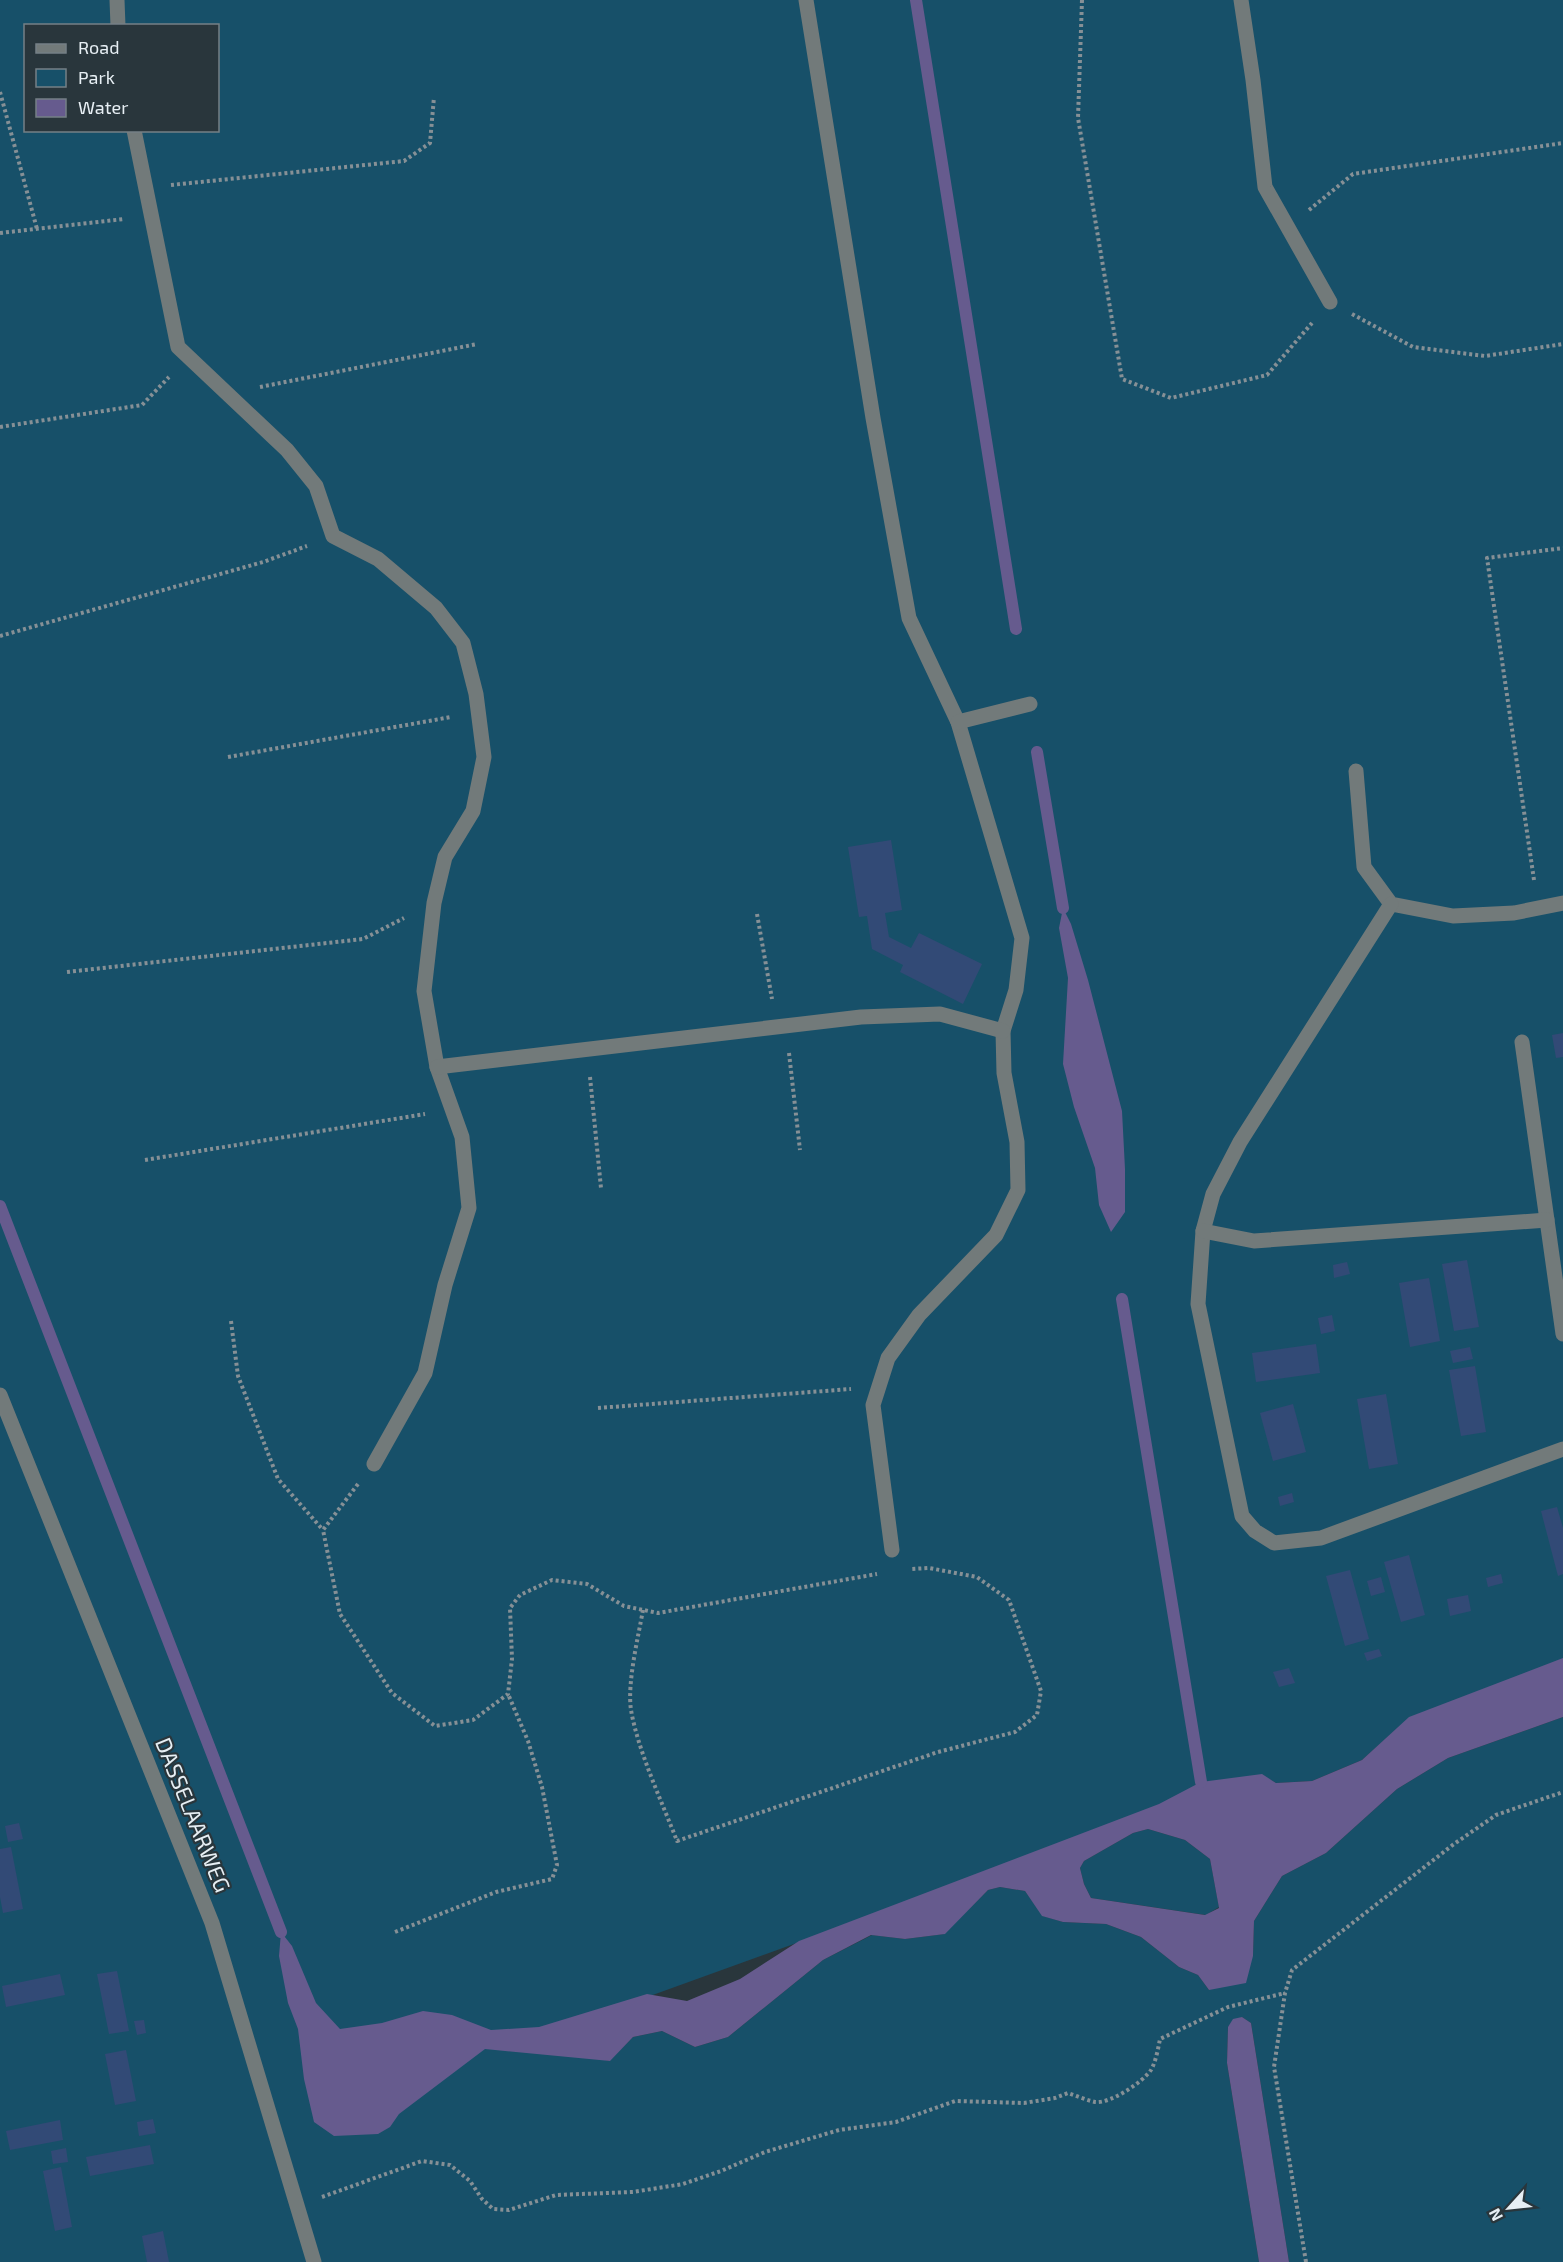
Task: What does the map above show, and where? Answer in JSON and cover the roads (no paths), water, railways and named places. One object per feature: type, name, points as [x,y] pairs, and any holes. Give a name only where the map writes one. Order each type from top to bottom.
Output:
[{"type":"street","points":[[117,0],[118,24]]},
{"type":"street","points":[[806,0],[873,418],[909,618],[958,722],[1022,938],[1016,990],[1003,1031],[1004,1073],[1017,1142],[1018,1190],[996,1235],[919,1315],[888,1358],[873,1405],[892,1550]]},
{"type":"street","points":[[1240,0],[1253,80],[1265,187],[1330,303]]},
{"type":"street","points":[[134,132],[178,348],[287,450],[316,486],[333,536],[378,559],[436,608],[463,643],[476,694],[484,757],[473,811],[445,857],[434,903],[424,991],[437,1067],[462,1137],[469,1208],[445,1286],[425,1373],[374,1464]]},
{"type":"street","points":[[958,722],[1030,704]]},
{"type":"street","points":[[1356,771],[1364,867],[1390,904],[1454,916],[1514,913],[1563,903]]},
{"type":"street","points":[[1390,904],[1240,1142],[1213,1194],[1203,1231],[1198,1304],[1242,1516],[1255,1532],[1274,1543],[1322,1538],[1563,1449]]},
{"type":"street","points":[[437,1067],[861,1017],[940,1014],[1003,1031]]},
{"type":"street","points":[[1522,1042],[1563,1334]]},
{"type":"street","points":[[1203,1231],[1254,1241],[1547,1220]]},
{"type":"street","name":"DASSELAARWEG","points":[[0,1395],[212,1923],[314,2262]]},
{"type":"water","points":[[1063,908],[1071,924],[1088,980],[1122,1111],[1125,1212],[1111,1232],[1099,1205],[1095,1168],[1074,1107],[1063,1064],[1068,978],[1059,928]]},
{"type":"water","points":[[1563,1658],[1563,1717],[1448,1758],[1397,1789],[1326,1853],[1282,1876],[1254,1921],[1253,1956],[1246,1983],[1209,1990],[1198,1975],[1179,1967],[1141,1937],[1106,1924],[1063,1922],[1042,1916],[1025,1891],[1000,1887],[988,1890],[945,1934],[905,1939],[871,1935],[823,1960],[728,2037],[695,2047],[662,2031],[633,2037],[610,2061],[485,2049],[399,2114],[390,2127],[378,2134],[334,2136],[314,2122],[304,2079],[298,2029],[288,2003],[279,1956],[281,1932],[292,1946],[316,2003],[340,2029],[382,2023],[423,2011],[452,2015],[491,2030],[539,2027],[647,1994],[687,2001],[740,1979],[799,1941],[1159,1804],[1201,1782],[1262,1774],[1276,1783],[1312,1781],[1362,1760],[1409,1717]],"holes":[[[1148,1829],[1185,1840],[1210,1859],[1219,1908],[1205,1915],[1091,1898],[1080,1868],[1084,1861],[1133,1833]]]},
{"type":"water","points":[[1242,2017],[1251,2023],[1289,2262],[1259,2262],[1227,2063],[1228,2027],[1233,2019]]},
{"type":"waterway","points":[[916,0],[1016,629]]},
{"type":"waterway","points":[[1037,752],[1063,908]]},
{"type":"waterway","points":[[0,1206],[281,1932]]},
{"type":"waterway","points":[[1122,1299],[1201,1782]]}]
